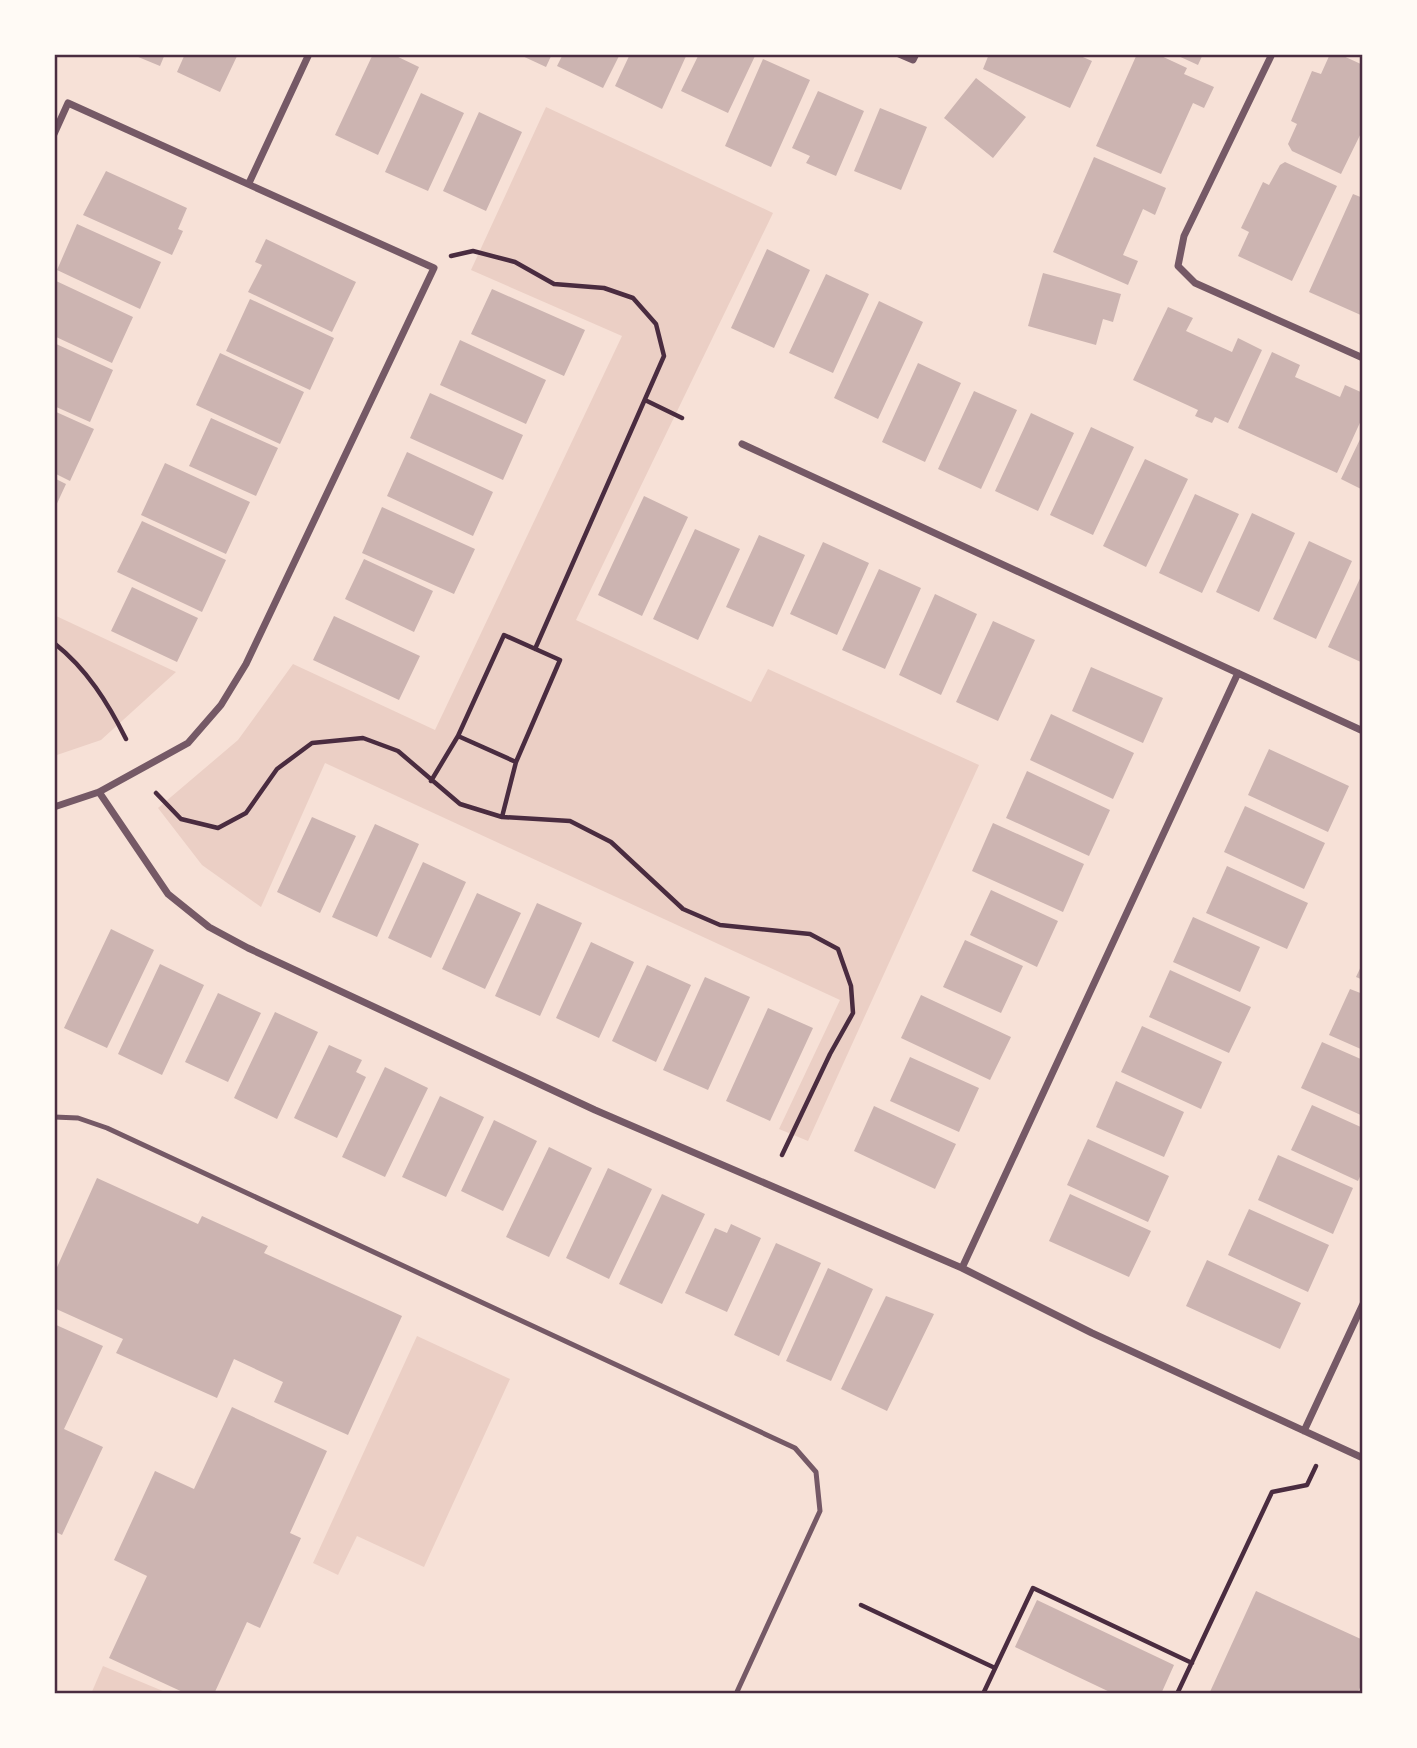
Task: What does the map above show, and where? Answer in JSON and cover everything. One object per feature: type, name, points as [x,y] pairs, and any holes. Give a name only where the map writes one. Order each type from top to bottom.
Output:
[{"type":"street","points":[[248,183],[309,54]]},
{"type":"street","points":[[899,54],[914,57]]},
{"type":"street","points":[[1272,54],[1184,236],[1178,266],[1195,283],[1363,358]]},
{"type":"street","points":[[54,134],[68,103],[434,268],[246,664],[221,705],[188,743],[99,792],[54,807]]},
{"type":"street","points":[[742,444],[1363,731]]},
{"type":"street","points":[[962,1268],[1238,673]]},
{"type":"street","points":[[99,792],[168,894],[209,927],[595,1110],[962,1268],[1363,1458]]},
{"type":"street","points":[[1304,1431],[1363,1304]]},
{"type":"lane","points":[[54,1117],[78,1118],[107,1128],[796,1448],[816,1472],[820,1511],[736,1694]]},
{"type":"path","points":[[451,256],[473,251],[515,262],[554,284],[604,288],[633,298],[656,324],[664,356],[647,401],[535,649]]},
{"type":"path","points":[[647,401],[682,418]]},
{"type":"path","points":[[431,781],[458,736],[504,635],[560,660],[516,762],[502,817]]},
{"type":"path","points":[[54,643],[71,657],[107,702],[126,739]]},
{"type":"path","points":[[458,736],[516,762]]},
{"type":"path","points":[[156,793],[181,819],[218,828],[246,813],[277,769],[312,743],[363,738],[398,751],[460,804],[502,817],[569,821],[611,842],[683,909],[720,925],[810,934],[838,949],[851,986],[853,1013],[830,1054],[782,1156]]},
{"type":"path","points":[[1177,1694],[1272,1492],[1307,1485],[1317,1466]]},
{"type":"path","points":[[983,1694],[1033,1588],[1192,1663]]},
{"type":"path","points":[[861,1605],[995,1668]]},
{"type":"shaded area","points":[[546,107],[773,213],[576,620],[751,702],[768,669],[979,765],[808,1141],[779,1129],[840,1000],[325,763],[261,907],[202,865],[158,808],[238,740],[293,664],[435,730],[622,336],[471,270]]},
{"type":"shaded area","points":[[54,615],[176,672],[101,740],[54,756]]},
{"type":"shaded area","points":[[417,1336],[510,1379],[424,1567],[357,1536],[338,1575],[313,1563]]},
{"type":"shaded area","points":[[103,1666],[170,1694],[91,1694]]},
{"type":"building","points":[[131,54],[165,54],[160,66]]},
{"type":"building","points":[[185,54],[238,54],[220,92],[177,72]]},
{"type":"building","points":[[373,54],[392,54],[419,67],[378,155],[335,135]]},
{"type":"building","points":[[518,54],[552,54],[546,67]]},
{"type":"building","points":[[563,54],[620,54],[603,88],[557,66]]},
{"type":"building","points":[[630,54],[687,54],[662,109],[615,86]]},
{"type":"building","points":[[699,54],[755,56],[728,113],[681,91]]},
{"type":"building","points":[[989,54],[1076,54],[1092,61],[1070,108],[983,69]]},
{"type":"building","points":[[1137,54],[1157,54],[1187,68],[1184,74],[1214,87],[1204,108],[1193,103],[1161,174],[1096,146]]},
{"type":"building","points":[[1174,54],[1203,54],[1198,65]]},
{"type":"building","points":[[1330,54],[1339,54],[1363,65],[1363,129],[1341,174],[1292,151],[1288,144],[1297,124],[1291,121],[1312,71],[1321,74]]},
{"type":"building","points":[[763,59],[810,80],[771,167],[725,146]]},
{"type":"building","points":[[976,78],[1026,117],[993,158],[944,118]]},
{"type":"building","points":[[818,91],[864,111],[836,176],[806,163],[810,156],[792,148]]},
{"type":"building","points":[[421,93],[464,113],[428,191],[385,172]]},
{"type":"building","points":[[880,108],[927,127],[901,190],[854,171]]},
{"type":"building","points":[[479,112],[522,132],[486,211],[443,191]]},
{"type":"building","points":[[1094,157],[1166,188],[1155,215],[1143,209],[1123,255],[1138,261],[1128,285],[1053,252]]},
{"type":"building","points":[[1285,162],[1337,186],[1292,281],[1238,256],[1249,232],[1241,228],[1263,182],[1269,185],[1280,165]]},
{"type":"building","points":[[106,171],[187,208],[178,229],[183,231],[172,255],[83,215]]},
{"type":"building","points":[[1353,194],[1363,198],[1363,316],[1309,292]]},
{"type":"building","points":[[77,224],[161,262],[140,309],[57,270]]},
{"type":"building","points":[[266,239],[356,282],[332,332],[248,292],[262,265],[255,262]]},
{"type":"building","points":[[767,249],[810,270],[774,348],[731,328]]},
{"type":"building","points":[[1043,273],[1121,294],[1113,322],[1103,319],[1096,345],[1028,326]]},
{"type":"building","points":[[826,274],[869,294],[833,373],[789,353]]},
{"type":"building","points":[[54,280],[133,317],[112,363],[54,336]]},
{"type":"building","points":[[492,289],[585,330],[564,376],[471,334]]},
{"type":"building","points":[[250,299],[334,338],[310,390],[226,351]]},
{"type":"building","points":[[879,301],[923,322],[878,419],[834,398]]},
{"type":"building","points":[[1168,307],[1193,318],[1186,331],[1232,352],[1238,338],[1262,350],[1228,423],[1215,417],[1212,423],[1195,416],[1198,410],[1133,380]]},
{"type":"building","points":[[460,340],[546,380],[526,424],[440,385]]},
{"type":"building","points":[[54,343],[113,370],[90,422],[54,406]]},
{"type":"building","points":[[1272,352],[1300,365],[1295,377],[1340,397],[1345,385],[1363,393],[1363,416],[1337,473],[1238,428]]},
{"type":"building","points":[[220,353],[304,392],[280,444],[196,405]]},
{"type":"building","points":[[918,363],[961,383],[925,462],[882,442]]},
{"type":"building","points":[[974,391],[1017,410],[981,489],[938,469]]},
{"type":"building","points":[[430,393],[523,435],[503,480],[410,438]]},
{"type":"building","points":[[54,411],[94,429],[70,481],[54,473]]},
{"type":"building","points":[[1031,413],[1074,433],[1038,511],[995,491]]},
{"type":"building","points":[[211,418],[278,448],[256,496],[189,466]]},
{"type":"building","points":[[1091,427],[1134,447],[1093,535],[1050,515]]},
{"type":"building","points":[[1363,433],[1363,490],[1341,479]]},
{"type":"building","points":[[407,452],[493,492],[473,536],[387,496]]},
{"type":"building","points":[[1145,459],[1188,479],[1146,567],[1103,546]]},
{"type":"building","points":[[165,463],[250,502],[226,554],[141,515]]},
{"type":"building","points":[[54,478],[66,484],[54,510]]},
{"type":"building","points":[[1195,494],[1239,514],[1202,593],[1159,573]]},
{"type":"building","points":[[644,496],[688,517],[642,616],[598,595]]},
{"type":"building","points":[[382,507],[475,549],[454,594],[362,553]]},
{"type":"building","points":[[1252,513],[1295,533],[1259,612],[1216,592]]},
{"type":"building","points":[[142,521],[226,560],[202,612],[117,572]]},
{"type":"building","points":[[695,529],[740,549],[698,640],[653,619]]},
{"type":"building","points":[[759,535],[805,555],[773,627],[726,607]]},
{"type":"building","points":[[1309,541],[1352,561],[1316,639],[1273,619]]},
{"type":"building","points":[[823,542],[869,563],[837,635],[790,614]]},
{"type":"building","points":[[364,559],[433,591],[414,632],[345,599]]},
{"type":"building","points":[[879,569],[921,588],[885,669],[842,650]]},
{"type":"building","points":[[1363,572],[1363,663],[1328,647]]},
{"type":"building","points":[[132,587],[198,618],[177,662],[111,631]]},
{"type":"building","points":[[935,594],[977,614],[941,695],[899,675]]},
{"type":"building","points":[[334,616],[420,656],[399,700],[313,660]]},
{"type":"building","points":[[993,621],[1035,640],[998,721],[956,702]]},
{"type":"building","points":[[1091,667],[1163,698],[1143,743],[1072,711]]},
{"type":"building","points":[[1051,714],[1134,753],[1113,799],[1030,760]]},
{"type":"building","points":[[1269,749],[1349,786],[1328,832],[1248,795]]},
{"type":"building","points":[[1027,771],[1110,810],[1089,856],[1006,818]]},
{"type":"building","points":[[1245,806],[1325,843],[1304,889],[1224,852]]},
{"type":"building","points":[[312,817],[356,836],[320,913],[277,892]]},
{"type":"building","points":[[993,823],[1084,864],[1063,912],[972,871]]},
{"type":"building","points":[[375,824],[419,844],[377,937],[332,917]]},
{"type":"building","points":[[423,862],[466,882],[431,958],[388,938]]},
{"type":"building","points":[[1227,866],[1308,903],[1287,949],[1206,913]]},
{"type":"building","points":[[991,890],[1058,921],[1037,967],[970,935]]},
{"type":"building","points":[[477,893],[521,913],[485,989],[442,969]]},
{"type":"building","points":[[537,903],[582,923],[540,1016],[495,996]]},
{"type":"building","points":[[1193,917],[1260,947],[1240,992],[1173,962]]},
{"type":"building","points":[[111,929],[154,950],[107,1048],[64,1028]]},
{"type":"building","points":[[965,940],[1023,966],[1001,1013],[943,987]]},
{"type":"building","points":[[591,942],[634,962],[599,1038],[556,1018]]},
{"type":"building","points":[[1363,962],[1363,980],[1356,977]]},
{"type":"building","points":[[160,964],[204,985],[162,1075],[118,1054]]},
{"type":"building","points":[[647,965],[691,985],[656,1062],[612,1041]]},
{"type":"building","points":[[1170,970],[1251,1007],[1229,1053],[1149,1017]]},
{"type":"building","points":[[705,977],[750,997],[708,1090],[663,1070]]},
{"type":"building","points":[[1350,989],[1363,994],[1363,1050],[1329,1035]]},
{"type":"building","points":[[218,993],[261,1013],[228,1082],[185,1062]]},
{"type":"building","points":[[921,995],[1011,1037],[990,1080],[901,1038]]},
{"type":"building","points":[[768,1008],[813,1028],[770,1121],[726,1101]]},
{"type":"building","points":[[275,1012],[318,1032],[277,1119],[234,1098]]},
{"type":"building","points":[[1142,1026],[1222,1062],[1201,1109],[1121,1072]]},
{"type":"building","points":[[1322,1042],[1363,1060],[1363,1116],[1301,1088]]},
{"type":"building","points":[[329,1045],[362,1060],[356,1072],[366,1077],[337,1138],[294,1118]]},
{"type":"building","points":[[910,1057],[979,1088],[959,1132],[890,1101]]},
{"type":"building","points":[[385,1067],[428,1088],[385,1177],[342,1157]]},
{"type":"building","points":[[1116,1081],[1184,1112],[1164,1157],[1096,1127]]},
{"type":"building","points":[[440,1096],[484,1117],[446,1197],[402,1177]]},
{"type":"building","points":[[1312,1105],[1363,1128],[1363,1170],[1358,1181],[1291,1150]]},
{"type":"building","points":[[874,1106],[956,1144],[935,1189],[854,1151]]},
{"type":"building","points":[[494,1120],[537,1141],[503,1211],[461,1191]]},
{"type":"building","points":[[1088,1139],[1169,1176],[1148,1222],[1067,1185]]},
{"type":"building","points":[[549,1147],[592,1168],[549,1257],[506,1237]]},
{"type":"building","points":[[1278,1155],[1353,1188],[1333,1234],[1258,1200]]},
{"type":"building","points":[[608,1168],[652,1189],[609,1279],[566,1258]]},
{"type":"building","points":[[97,1178],[198,1224],[202,1216],[268,1246],[264,1253],[402,1316],[348,1435],[274,1402],[283,1382],[234,1359],[217,1398],[116,1353],[123,1339],[54,1308],[54,1274]]},
{"type":"building","points":[[662,1194],[705,1214],[662,1304],[619,1284]]},
{"type":"building","points":[[1070,1194],[1151,1231],[1129,1277],[1049,1241]]},
{"type":"building","points":[[1249,1209],[1329,1245],[1308,1292],[1228,1255]]},
{"type":"building","points":[[731,1224],[761,1238],[727,1312],[685,1293],[715,1228],[727,1233]]},
{"type":"building","points":[[776,1243],[821,1263],[779,1356],[734,1335]]},
{"type":"building","points":[[1207,1260],[1301,1303],[1280,1349],[1186,1306]]},
{"type":"building","points":[[828,1268],[873,1289],[831,1381],[786,1361]]},
{"type":"building","points":[[886,1296],[934,1314],[887,1411],[841,1389]]},
{"type":"building","points":[[54,1324],[103,1346],[64,1429],[103,1447],[62,1535],[54,1531]]},
{"type":"building","points":[[232,1407],[327,1451],[290,1533],[301,1538],[260,1628],[247,1622],[214,1694],[187,1694],[109,1658],[147,1576],[114,1560],[155,1471],[194,1489]]},
{"type":"building","points":[[1256,1591],[1363,1640],[1363,1681],[1357,1694],[1209,1694]]},
{"type":"building","points":[[1037,1600],[1174,1665],[1161,1694],[1114,1694],[1015,1647]]}]
